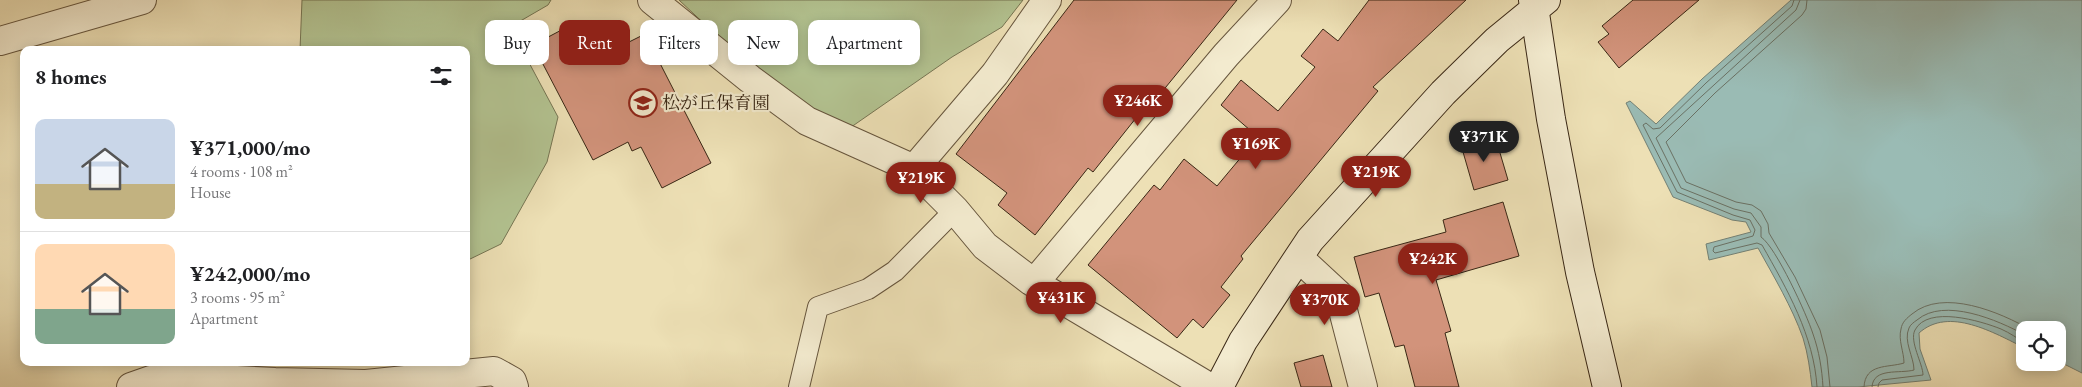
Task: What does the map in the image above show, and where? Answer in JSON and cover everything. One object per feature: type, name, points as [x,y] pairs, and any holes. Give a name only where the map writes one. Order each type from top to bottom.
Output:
[{"type":"street","points":[[0,41],[142,0]]},
{"type":"street","points":[[652,0],[807,121],[914,169],[930,182],[985,246],[1034,283],[1209,387]]},
{"type":"street","points":[[914,169],[996,74],[1047,0]]},
{"type":"street","points":[[1034,283],[1226,54],[1277,0]]},
{"type":"street","points":[[1218,387],[1244,341],[1310,240],[1443,93],[1538,3]]},
{"type":"street","points":[[1538,3],[1551,119],[1578,262],[1606,387]]},
{"type":"street","points":[[1299,258],[1339,295],[1363,387]]},
{"type":"street","points":[[131,387],[151,380],[180,377],[366,384],[494,371],[512,381],[514,387]]},
{"type":"lane","points":[[798,387],[818,307],[868,289],[895,271],[955,210]]},
{"type":"green space","points":[[302,0],[551,0],[548,5],[522,20],[485,20],[485,65],[530,65],[558,117],[547,162],[501,244],[470,259],[470,46],[300,46]]},
{"type":"green space","points":[[679,0],[1023,0],[1002,27],[952,57],[844,132],[753,65],[798,65],[798,20],[728,20],[728,46],[718,37],[718,20],[700,20]]},
{"type":"water","points":[[1791,0],[2082,0],[2082,373],[2066,365],[2066,321],[2016,321],[2016,344],[1972,325],[1944,322],[1931,325],[1919,333],[1920,349],[1931,380],[1858,387],[1812,387],[1810,368],[1799,326],[1758,248],[1709,260],[1706,244],[1751,232],[1746,222],[1732,220],[1673,197],[1626,103],[1630,101],[1656,124],[1702,79]]},
{"type":"building","points":[[1074,0],[1237,0],[1139,120],[1136,118],[1093,172],[1088,168],[1035,235],[998,205],[1007,193],[956,154]]},
{"type":"building","points":[[1369,0],[1466,0],[1373,87],[1378,91],[1241,256],[1243,259],[1221,287],[1230,295],[1203,328],[1193,319],[1177,338],[1088,265],[1154,185],[1160,190],[1184,159],[1217,186],[1258,137],[1221,105],[1241,80],[1278,111],[1315,67],[1301,56],[1323,29],[1338,41]]},
{"type":"building","points":[[1633,0],[1699,0],[1619,68],[1598,42],[1609,34],[1602,26]]},
{"type":"building","points":[[559,31],[559,65],[630,65],[630,42],[640,36],[640,65],[661,65],[711,163],[662,188],[641,147],[632,151],[628,142],[593,160],[543,65],[549,65],[549,37]]},
{"type":"building","points":[[1495,136],[1508,180],[1474,190],[1461,145]]},
{"type":"building","points":[[1503,202],[1519,256],[1436,280],[1451,331],[1445,333],[1459,387],[1415,387],[1404,345],[1395,347],[1379,293],[1365,297],[1354,257],[1446,232],[1443,220]]},
{"type":"building","points":[[1323,355],[1332,387],[1301,387],[1294,363]]},
{"type":"place","name":"松が丘保育園","points":[[643,103]]}]
